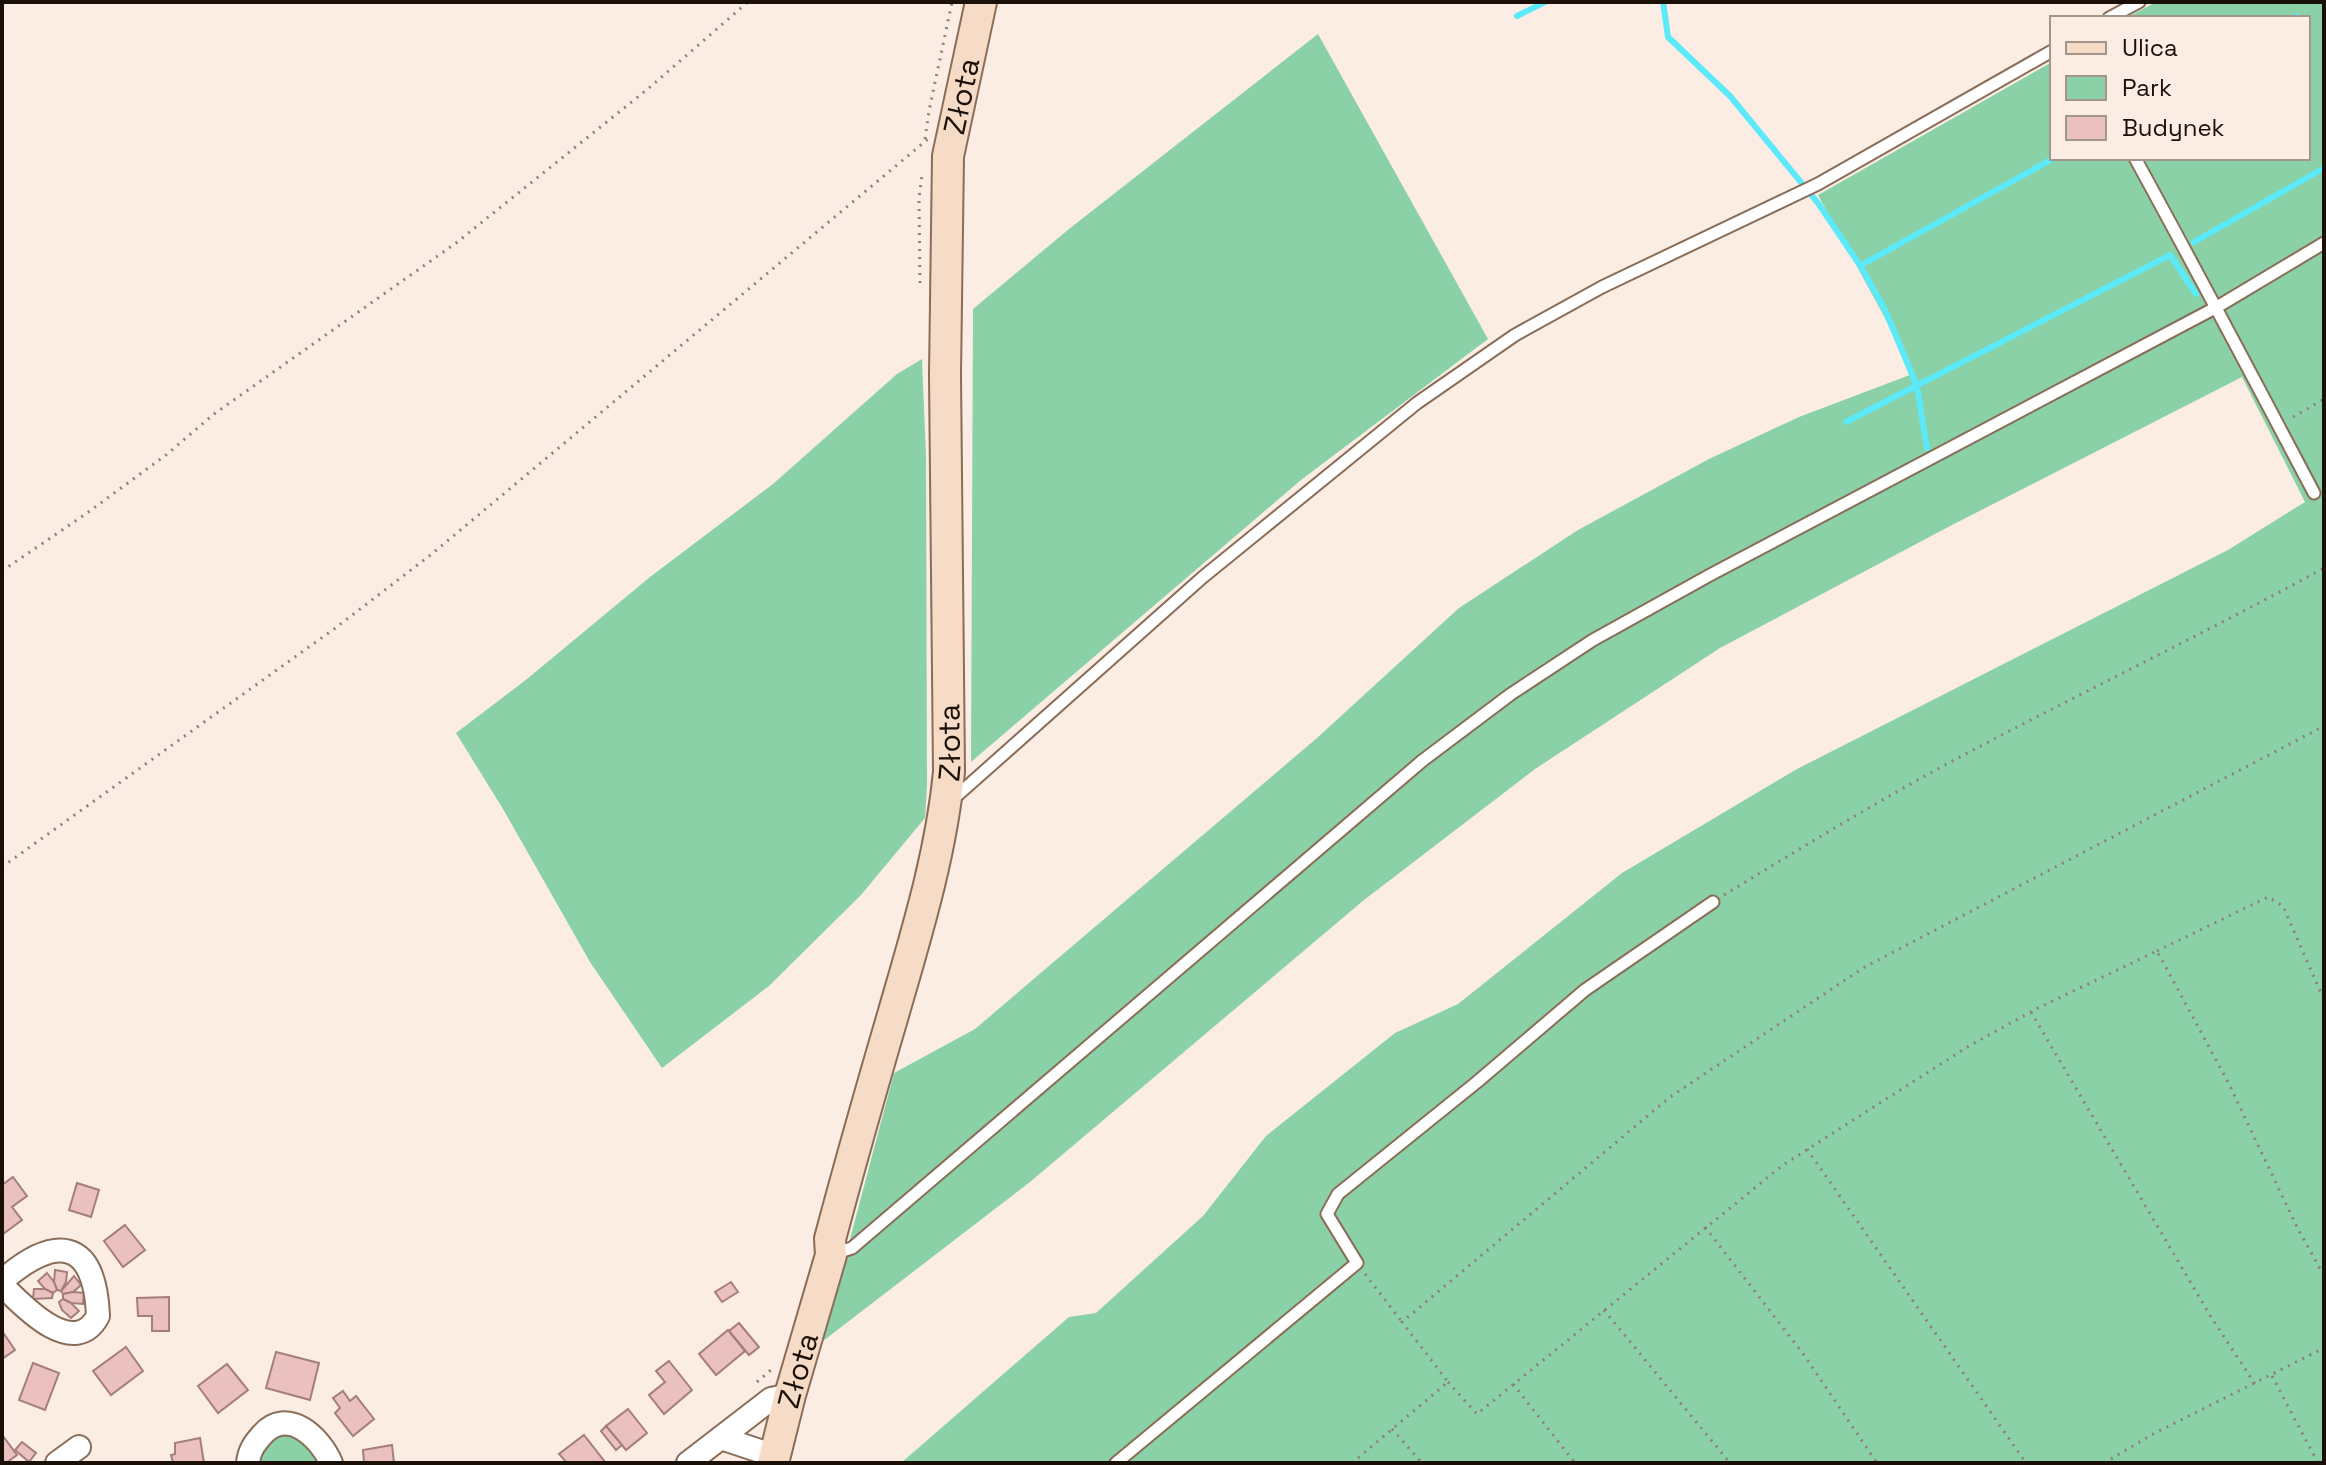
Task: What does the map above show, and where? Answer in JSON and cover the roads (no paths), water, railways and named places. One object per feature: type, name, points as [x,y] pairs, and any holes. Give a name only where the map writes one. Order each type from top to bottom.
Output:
[{"type":"street","name":"Złota","points":[[774,1459],[831,1255],[830,1239],[931,880],[946,806],[949,772],[945,375],[948,156],[981,2]]},
{"type":"street","points":[[688,1463],[771,1399],[790,1395]]},
{"type":"street","points":[[248,1463],[252,1446],[268,1428],[283,1422],[301,1427],[318,1441],[331,1463]]},
{"type":"street","points":[[721,1438],[774,1459]]},
{"type":"street","points":[[57,1463],[79,1447]]},
{"type":"lane","points":[[2113,16],[2139,2]]},
{"type":"lane","points":[[946,806],[1203,577],[1417,403],[1515,335],[1602,287],[1818,184],[2050,52]]},
{"type":"lane","points":[[2136,160],[2314,493]]},
{"type":"lane","points":[[831,1255],[852,1248],[1422,761],[1511,694],[1593,640],[1710,575],[2217,307],[2324,243]]},
{"type":"lane","points":[[1116,1463],[1357,1263],[1327,1214],[1338,1194],[1585,990],[1713,902]]},
{"type":"waterway","points":[[1517,16],[1545,2]]},
{"type":"waterway","points":[[1663,2],[1668,37],[1730,96],[1818,203],[1861,267],[1885,310],[1917,386],[1927,448]]},
{"type":"waterway","points":[[1865,263],[2050,160]]},
{"type":"waterway","points":[[2194,242],[2324,168]]},
{"type":"waterway","points":[[1846,422],[2170,255],[2196,294]]}]
